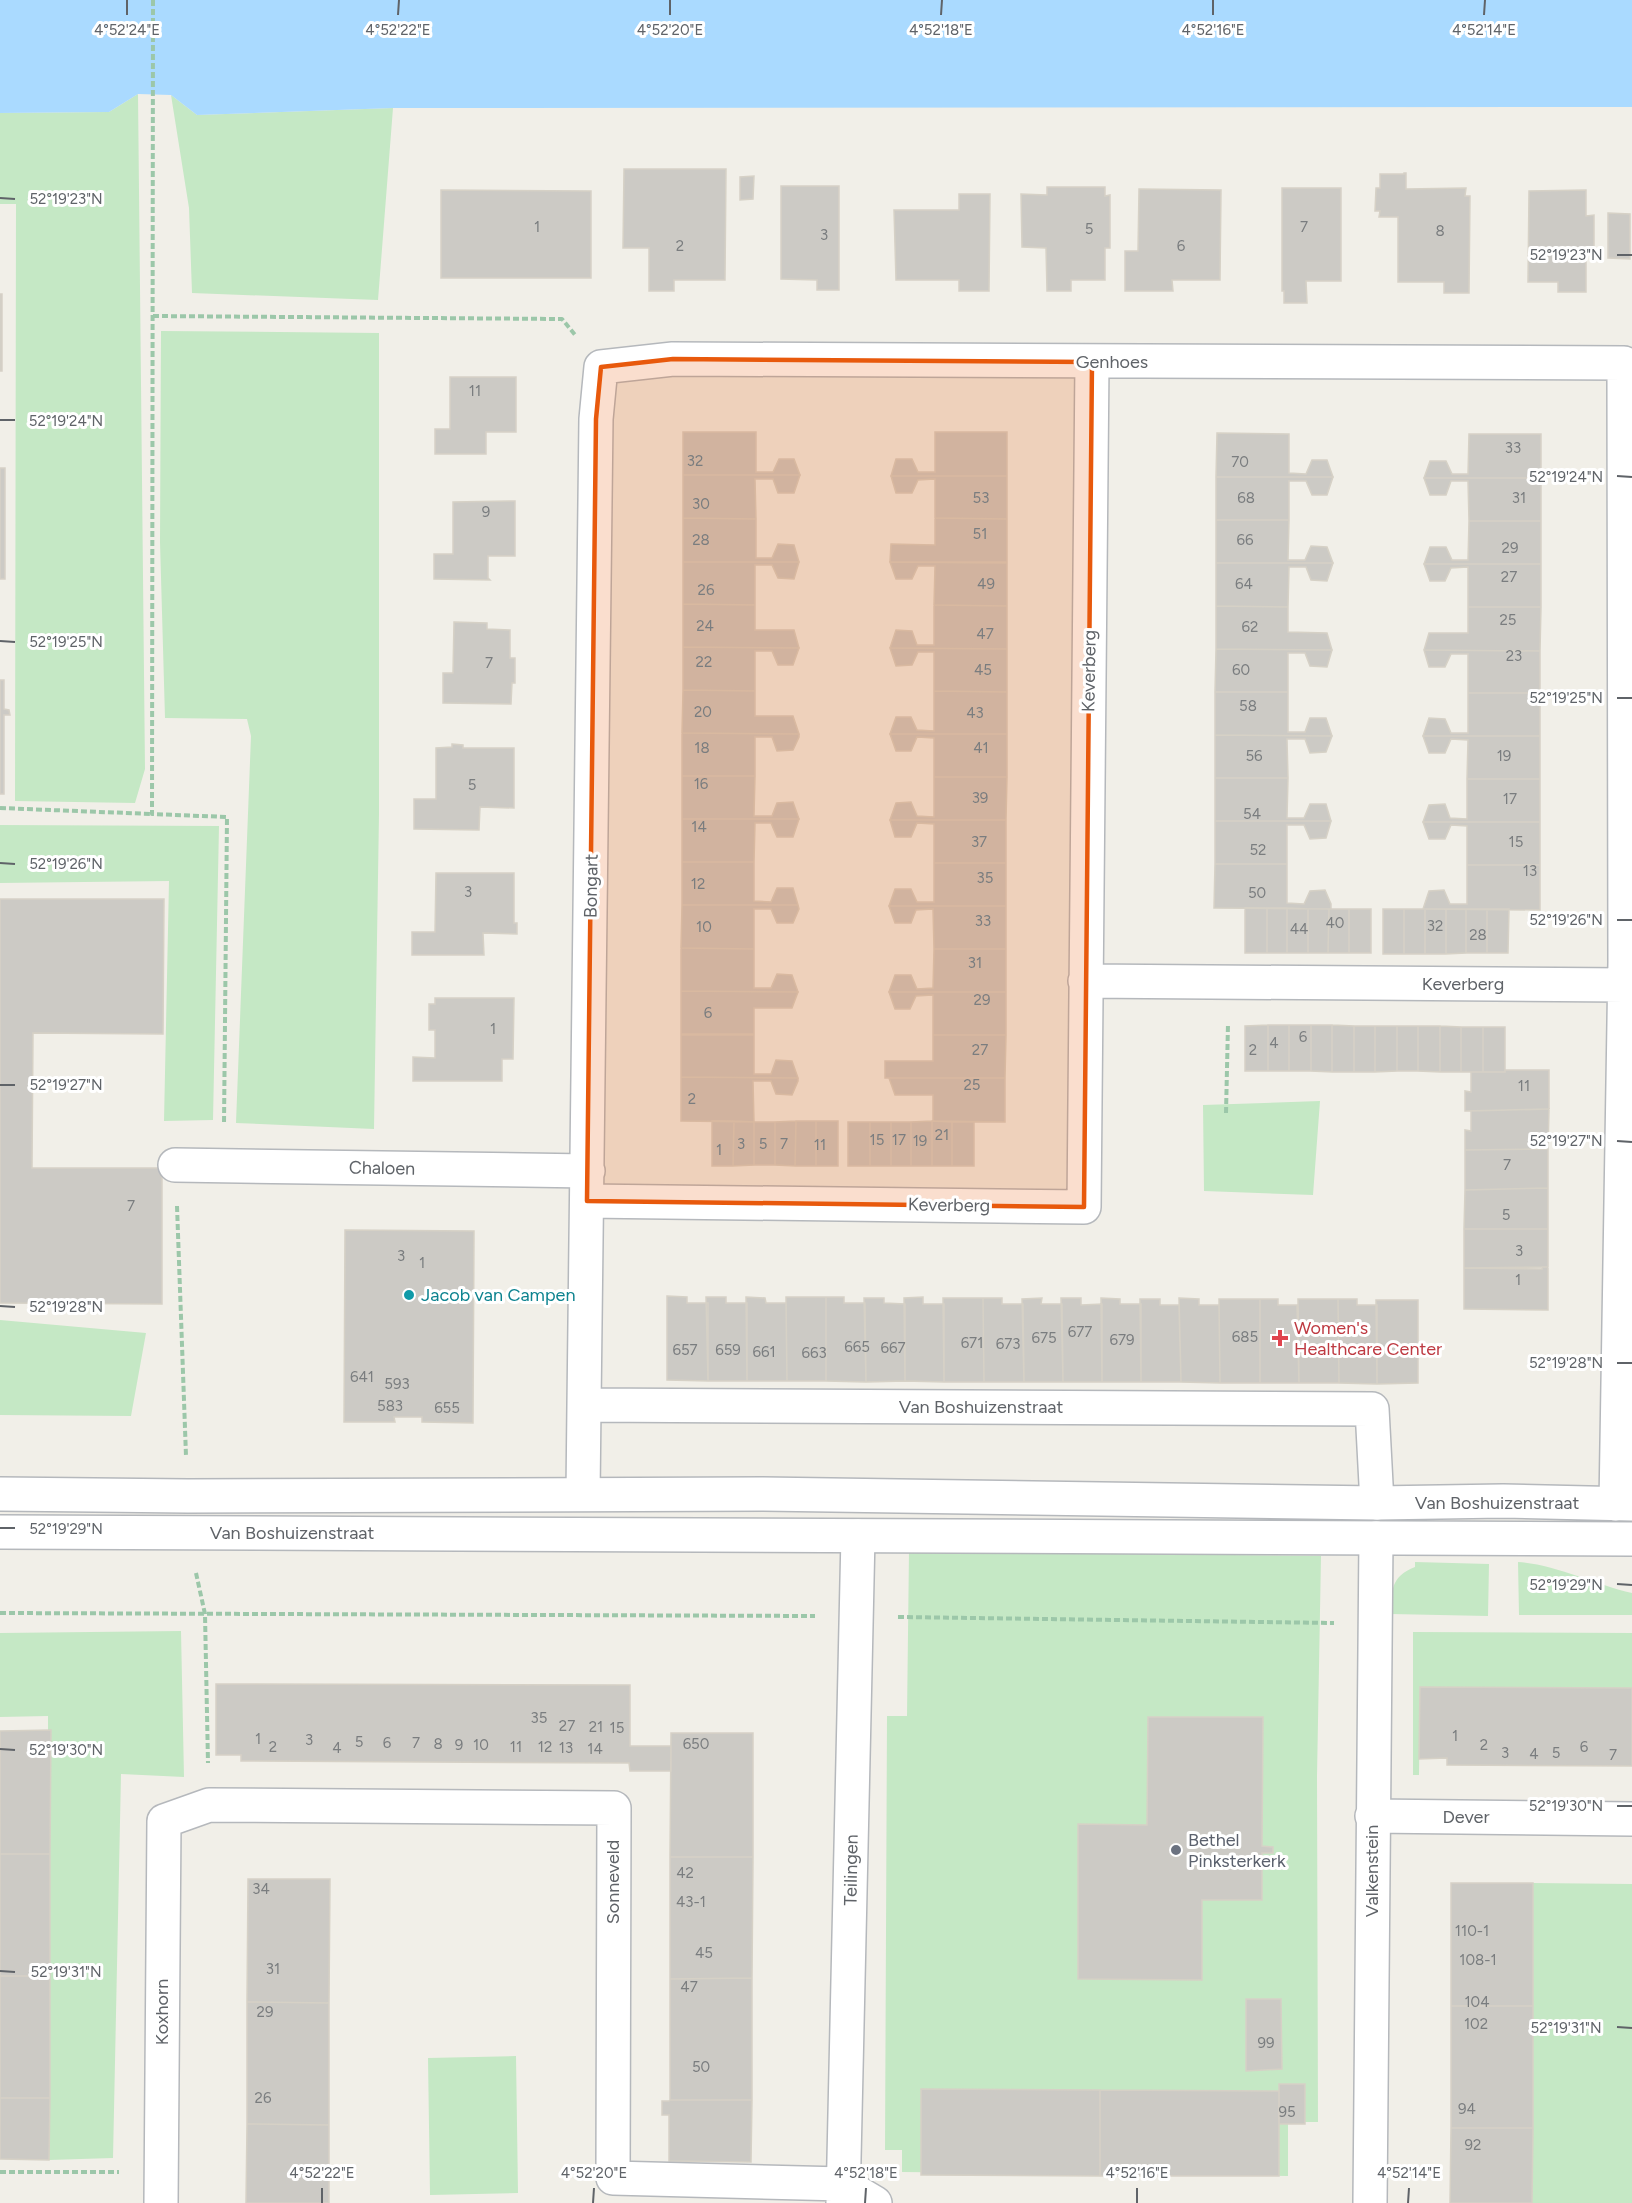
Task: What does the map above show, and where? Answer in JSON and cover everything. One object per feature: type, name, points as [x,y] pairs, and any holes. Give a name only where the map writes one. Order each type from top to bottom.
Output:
[{"type":"street","name":"Genhoes","points":[[602,367],[673,359],[1624,363],[1625,984]]},
{"type":"street","name":"Keverberg","points":[[588,1186],[1084,1207],[1092,362]]},
{"type":"street","name":"Bongart","points":[[584,1405],[596,419],[602,367]]},
{"type":"street","name":"Keverberg","points":[[1085,981],[1625,984]]},
{"type":"street","points":[[1624,1504],[1625,984]]},
{"type":"street","name":"Chaloen","points":[[175,1165],[588,1186]]},
{"type":"street","points":[[584,1405],[584,1534]]},
{"type":"street","name":"Van Boshuizenstraat","points":[[584,1405],[1372,1409],[1377,1503],[1376,1538]]},
{"type":"street","name":"Van Boshuizenstraat","points":[[0,1494],[858,1495],[1377,1503],[1503,1501],[1624,1504],[1623,1539],[0,1532]]},
{"type":"street","points":[[858,1495],[858,1536]]},
{"type":"street","name":"Teilingen","points":[[843,2194],[858,1536]]},
{"type":"street","name":"Valkenstein","points":[[1370,2203],[1376,1538]]},
{"type":"street","name":"Sonneveld","points":[[164,1821],[209,1805],[614,1808],[612,2178],[843,2194]]},
{"type":"street","name":"Dever","points":[[1372,1816],[1632,1819]]},
{"type":"street","name":"Koxhorn","points":[[161,2187],[164,1821]]},
{"type":"street","points":[[843,2194],[875,2203]]},
{"type":"path","points":[[152,814],[153,0]]},
{"type":"path","points":[[153,316],[562,319],[602,367]]},
{"type":"path","points":[[0,808],[227,817],[224,1166]]},
{"type":"path","points":[[1226,1113],[1229,983]]},
{"type":"path","points":[[175,1165],[188,1496]]},
{"type":"path","points":[[186,1533],[205,1614],[209,1805]]},
{"type":"path","points":[[0,1613],[857,1617],[1376,1624]]},
{"type":"path","points":[[0,2172],[161,2187]]},
{"type":"highlighted area","points":[[673,359],[1092,362],[1084,1207],[587,1201],[596,419],[601,367]]},
{"type":"green space","points":[[138,94],[145,769],[135,803],[15,801],[16,204],[0,204],[0,113],[109,112]]},
{"type":"green space","points":[[171,95],[197,115],[393,108],[378,300],[192,293],[189,208]]},
{"type":"green space","points":[[161,331],[379,333],[379,814],[374,1129],[236,1123],[251,736],[247,719],[165,718],[160,542]]},
{"type":"green space","points":[[0,825],[219,826],[213,1120],[164,1121],[169,881],[0,883]]},
{"type":"green space","points":[[1320,1101],[1313,1195],[1204,1191],[1203,1105]]},
{"type":"green space","points":[[0,1320],[146,1333],[131,1416],[0,1415]]},
{"type":"green space","points":[[909,1551],[1321,1556],[1317,1776],[1318,2122],[1288,2122],[1288,2176],[902,2172],[902,2150],[885,2150],[887,1716],[907,1716]]},
{"type":"green space","points":[[1415,1562],[1489,1564],[1488,1616],[1391,1614],[1394,1585],[1401,1575],[1415,1567]]},
{"type":"green space","points":[[1518,1562],[1546,1567],[1632,1593],[1632,1615],[1519,1615]]},
{"type":"green space","points":[[181,1631],[184,1777],[121,1774],[113,2158],[49,2160],[48,1716],[0,1717],[0,1633]]},
{"type":"green space","points":[[1413,1632],[1632,1633],[1632,1688],[1420,1687],[1419,1775],[1413,1775]]},
{"type":"green space","points":[[1533,1883],[1632,1884],[1632,2203],[1532,2203]]},
{"type":"green space","points":[[516,2056],[518,2193],[430,2195],[428,2058]]},
{"type":"water","points":[[0,0],[1632,0],[1632,107],[393,108],[197,115],[171,95],[138,94],[109,112],[0,113]]},
{"type":"building","points":[[624,169],[726,169],[725,280],[674,280],[674,291],[649,291],[649,248],[623,248]]},
{"type":"building","points":[[1406,173],[1406,189],[1466,188],[1465,196],[1470,196],[1469,293],[1444,293],[1444,282],[1398,282],[1398,217],[1379,217],[1380,211],[1375,211],[1376,188],[1380,188],[1380,174]]},
{"type":"building","points":[[754,176],[753,199],[740,200],[740,177]]},
{"type":"building","points":[[781,186],[839,186],[839,290],[817,290],[817,280],[781,279]]},
{"type":"building","points":[[1047,187],[1105,187],[1105,196],[1110,195],[1110,248],[1105,248],[1105,280],[1071,280],[1071,291],[1047,291],[1046,248],[1022,247],[1021,194],[1047,195]]},
{"type":"building","points":[[1282,188],[1341,188],[1341,281],[1306,281],[1307,303],[1284,303]]},
{"type":"building","points":[[1139,189],[1221,190],[1220,280],[1172,280],[1173,291],[1125,291],[1125,251],[1138,251]]},
{"type":"building","points":[[441,190],[591,191],[591,278],[441,278]]},
{"type":"building","points":[[1586,190],[1586,216],[1594,215],[1594,249],[1586,249],[1586,292],[1558,292],[1558,282],[1528,282],[1529,191]]},
{"type":"building","points":[[959,194],[990,194],[989,291],[959,291],[959,280],[896,280],[894,210],[959,210]]},
{"type":"building","points":[[1608,213],[1630,214],[1630,259],[1608,258]]},
{"type":"building","points":[[0,294],[2,294],[2,371],[0,371]]},
{"type":"building","points":[[450,377],[516,377],[516,432],[486,432],[486,454],[435,454],[435,429],[450,429]]},
{"type":"building","points":[[683,432],[756,432],[756,472],[773,472],[779,459],[794,459],[800,475],[683,475]]},
{"type":"building","points":[[935,432],[1007,432],[1007,476],[891,476],[896,459],[912,459],[918,472],[935,472]]},
{"type":"building","points":[[1217,433],[1289,434],[1289,473],[1306,474],[1312,460],[1327,460],[1333,477],[1216,477]]},
{"type":"building","points":[[1469,434],[1541,434],[1541,478],[1424,478],[1430,461],[1446,461],[1452,474],[1468,474]]},
{"type":"building","points":[[0,468],[5,468],[5,579],[0,579]]},
{"type":"building","points":[[683,475],[800,475],[794,493],[778,493],[773,479],[755,479],[756,519],[683,518]]},
{"type":"building","points":[[891,476],[1007,476],[1007,519],[935,518],[935,479],[918,480],[912,493],[896,493]]},
{"type":"building","points":[[1216,477],[1333,477],[1327,495],[1312,495],[1306,481],[1289,481],[1289,520],[1216,520]]},
{"type":"building","points":[[1424,478],[1541,478],[1541,521],[1469,521],[1468,481],[1451,481],[1446,495],[1430,495]]},
{"type":"building","points":[[515,501],[515,556],[488,556],[488,578],[490,580],[434,579],[434,554],[453,554],[453,502]]},
{"type":"building","points":[[683,518],[756,519],[756,558],[772,558],[778,544],[794,545],[799,562],[683,562]]},
{"type":"building","points":[[935,518],[1007,519],[1007,562],[890,562],[891,544],[935,545]]},
{"type":"building","points":[[1216,520],[1289,520],[1288,560],[1305,560],[1311,546],[1327,547],[1333,563],[1216,563]]},
{"type":"building","points":[[1469,521],[1541,521],[1541,564],[1424,564],[1430,547],[1446,547],[1452,560],[1468,560]]},
{"type":"building","points":[[683,562],[799,562],[794,579],[778,578],[772,565],[755,565],[755,605],[683,604]]},
{"type":"building","points":[[890,562],[1007,563],[1007,606],[934,605],[935,566],[918,566],[912,579],[896,579]]},
{"type":"building","points":[[1216,563],[1333,563],[1327,581],[1311,580],[1306,567],[1289,567],[1288,607],[1216,606]]},
{"type":"building","points":[[1424,564],[1541,564],[1541,607],[1468,607],[1468,567],[1451,568],[1445,581],[1430,581]]},
{"type":"building","points":[[683,604],[755,605],[755,630],[794,630],[799,648],[683,647]]},
{"type":"building","points":[[934,605],[1007,606],[1007,649],[890,648],[896,630],[912,631],[917,645],[934,645]]},
{"type":"building","points":[[1216,606],[1288,607],[1288,632],[1327,633],[1332,650],[1216,649]]},
{"type":"building","points":[[1468,607],[1541,607],[1540,651],[1424,650],[1429,633],[1468,633]]},
{"type":"building","points":[[454,622],[487,623],[487,629],[510,630],[510,658],[515,658],[515,683],[512,683],[511,704],[443,703],[443,673],[453,673]]},
{"type":"building","points":[[683,647],[799,648],[793,665],[778,665],[772,651],[755,651],[755,691],[683,690]]},
{"type":"building","points":[[890,648],[1007,649],[1007,692],[934,691],[934,652],[918,652],[912,665],[896,666]]},
{"type":"building","points":[[1216,649],[1332,650],[1327,667],[1310,666],[1305,653],[1288,653],[1288,692],[1215,692]]},
{"type":"building","points":[[1424,650],[1540,651],[1540,693],[1468,693],[1468,654],[1451,654],[1445,667],[1429,667]]},
{"type":"building","points":[[0,680],[4,680],[4,709],[9,710],[10,715],[4,715],[4,794],[0,794]]},
{"type":"building","points":[[683,690],[755,691],[755,716],[793,716],[799,734],[682,733]]},
{"type":"building","points":[[934,691],[1007,692],[1007,734],[890,734],[896,717],[911,717],[917,730],[934,731]]},
{"type":"building","points":[[1215,692],[1288,692],[1288,732],[1305,732],[1310,718],[1326,718],[1332,736],[1215,735]]},
{"type":"building","points":[[1468,693],[1540,693],[1540,736],[1423,736],[1429,718],[1445,719],[1451,733],[1468,733]]},
{"type":"building","points":[[682,733],[799,734],[799,737],[793,750],[777,751],[772,737],[755,737],[755,776],[682,776]]},
{"type":"building","points":[[890,734],[1007,734],[1007,777],[934,777],[934,738],[917,737],[911,751],[896,751]]},
{"type":"building","points":[[1215,735],[1332,736],[1326,752],[1310,753],[1305,739],[1287,739],[1288,778],[1215,778]]},
{"type":"building","points":[[1423,736],[1540,736],[1540,779],[1467,779],[1468,740],[1451,739],[1445,753],[1429,753]]},
{"type":"building","points":[[452,744],[463,745],[463,748],[514,748],[514,808],[480,807],[479,830],[414,829],[414,799],[436,799],[436,748],[452,747]]},
{"type":"building","points":[[682,776],[755,776],[754,816],[772,816],[777,803],[793,802],[799,819],[682,819]]},
{"type":"building","points":[[934,777],[1007,777],[1006,820],[890,820],[896,803],[911,802],[917,816],[934,817]]},
{"type":"building","points":[[1215,778],[1288,778],[1287,818],[1304,818],[1310,804],[1326,804],[1331,821],[1215,821]]},
{"type":"building","points":[[1467,779],[1540,779],[1540,822],[1423,822],[1429,805],[1445,804],[1450,818],[1467,819]]},
{"type":"building","points":[[682,819],[799,819],[793,837],[777,837],[771,823],[755,823],[754,862],[682,862]]},
{"type":"building","points":[[890,820],[1006,820],[1006,863],[934,863],[934,824],[917,823],[911,837],[895,837]]},
{"type":"building","points":[[1215,821],[1331,821],[1326,838],[1310,839],[1304,825],[1287,825],[1287,864],[1215,864]]},
{"type":"building","points":[[1423,822],[1540,822],[1540,865],[1467,865],[1467,826],[1451,825],[1445,839],[1429,839]]},
{"type":"building","points":[[682,862],[754,862],[754,901],[771,902],[777,888],[793,888],[798,905],[682,905]]},
{"type":"building","points":[[934,863],[1006,863],[1006,906],[889,906],[895,889],[911,889],[917,902],[934,902]]},
{"type":"building","points":[[1215,864],[1287,864],[1287,903],[1304,904],[1310,891],[1325,890],[1331,909],[1214,908]]},
{"type":"building","points":[[1467,865],[1540,865],[1540,910],[1423,909],[1429,891],[1444,890],[1450,904],[1467,904]]},
{"type":"building","points":[[436,873],[514,873],[514,923],[517,923],[517,934],[483,933],[484,955],[412,955],[412,932],[435,932]]},
{"type":"building","points":[[0,899],[164,899],[163,1034],[33,1033],[32,1168],[162,1168],[162,1304],[0,1303]]},
{"type":"building","points":[[682,905],[798,905],[799,909],[793,923],[777,923],[771,909],[754,909],[754,949],[681,948]]},
{"type":"building","points":[[889,906],[1006,906],[1006,949],[934,949],[933,909],[916,910],[911,923],[895,923]]},
{"type":"building","points":[[1245,908],[1267,908],[1267,953],[1245,953]]},
{"type":"building","points":[[1267,908],[1287,908],[1287,953],[1267,953]]},
{"type":"building","points":[[1287,908],[1308,909],[1308,953],[1287,953]]},
{"type":"building","points":[[1308,909],[1329,909],[1328,953],[1308,953]]},
{"type":"building","points":[[1329,909],[1349,909],[1349,953],[1328,953]]},
{"type":"building","points":[[1349,909],[1371,909],[1371,953],[1349,953]]},
{"type":"building","points":[[1383,909],[1404,909],[1404,954],[1383,954]]},
{"type":"building","points":[[1404,909],[1425,909],[1425,954],[1404,954]]},
{"type":"building","points":[[1425,909],[1446,909],[1446,954],[1425,954]]},
{"type":"building","points":[[1446,909],[1466,909],[1466,953],[1446,954]]},
{"type":"building","points":[[1466,909],[1487,909],[1487,953],[1466,953]]},
{"type":"building","points":[[1487,909],[1509,909],[1508,953],[1487,953]]},
{"type":"building","points":[[681,948],[754,949],[754,988],[771,988],[777,974],[792,975],[798,992],[681,991]]},
{"type":"building","points":[[934,949],[1006,949],[1006,992],[889,992],[895,975],[911,975],[917,989],[933,988]]},
{"type":"building","points":[[681,991],[798,992],[792,1008],[754,1008],[754,1034],[681,1034]]},
{"type":"building","points":[[889,992],[1006,992],[1006,1035],[933,1035],[933,995],[916,996],[910,1009],[895,1009]]},
{"type":"building","points":[[435,998],[514,998],[513,1059],[502,1059],[502,1081],[413,1081],[413,1057],[435,1058],[435,1030],[429,1030],[429,1004],[435,1004]]},
{"type":"building","points":[[1268,1025],[1268,1071],[1245,1071],[1245,1026]]},
{"type":"building","points":[[1268,1025],[1289,1025],[1289,1071],[1268,1071]]},
{"type":"building","points":[[1289,1025],[1311,1025],[1311,1071],[1289,1071]]},
{"type":"building","points":[[1311,1025],[1332,1025],[1332,1072],[1311,1071]]},
{"type":"building","points":[[1332,1025],[1354,1026],[1354,1072],[1332,1072]]},
{"type":"building","points":[[1354,1026],[1375,1026],[1375,1072],[1354,1072]]},
{"type":"building","points":[[1375,1026],[1397,1026],[1397,1071],[1375,1072]]},
{"type":"building","points":[[1397,1026],[1418,1026],[1418,1071],[1397,1071]]},
{"type":"building","points":[[1418,1026],[1440,1026],[1440,1072],[1418,1071]]},
{"type":"building","points":[[1440,1026],[1461,1027],[1461,1072],[1440,1072]]},
{"type":"building","points":[[1461,1027],[1483,1027],[1483,1072],[1461,1072]]},
{"type":"building","points":[[1483,1027],[1505,1027],[1505,1072],[1483,1072]]},
{"type":"building","points":[[681,1035],[754,1035],[754,1074],[771,1074],[776,1060],[792,1061],[798,1078],[681,1077]]},
{"type":"building","points":[[933,1035],[1006,1035],[1005,1078],[885,1078],[885,1061],[933,1061]]},
{"type":"building","points":[[1505,1070],[1549,1070],[1549,1109],[1465,1111],[1465,1091],[1471,1092],[1471,1072],[1505,1072]]},
{"type":"building","points":[[681,1077],[798,1078],[798,1081],[792,1095],[776,1094],[771,1081],[753,1081],[754,1122],[681,1121]]},
{"type":"building","points":[[889,1078],[1005,1078],[1005,1122],[933,1121],[933,1095],[895,1095]]},
{"type":"building","points":[[1549,1109],[1548,1149],[1465,1150],[1465,1130],[1471,1131],[1471,1111]]},
{"type":"building","points":[[712,1121],[734,1121],[733,1166],[712,1166]]},
{"type":"building","points":[[734,1121],[754,1122],[754,1165],[733,1166]]},
{"type":"building","points":[[796,1121],[795,1166],[775,1165],[775,1122]]},
{"type":"building","points":[[796,1121],[816,1121],[816,1166],[795,1166]]},
{"type":"building","points":[[816,1121],[838,1121],[838,1166],[816,1166]]},
{"type":"building","points":[[932,1121],[932,1166],[911,1166],[911,1122]]},
{"type":"building","points":[[932,1121],[952,1122],[952,1166],[932,1166]]},
{"type":"building","points":[[754,1122],[775,1122],[775,1165],[754,1165]]},
{"type":"building","points":[[848,1122],[870,1122],[870,1166],[848,1166]]},
{"type":"building","points":[[870,1122],[891,1122],[891,1166],[870,1166]]},
{"type":"building","points":[[891,1122],[911,1122],[911,1166],[891,1166]]},
{"type":"building","points":[[952,1122],[974,1122],[974,1166],[952,1166]]},
{"type":"building","points":[[1548,1149],[1548,1188],[1465,1190],[1465,1150]]},
{"type":"building","points":[[1548,1188],[1548,1229],[1464,1229],[1465,1190]]},
{"type":"building","points":[[1464,1229],[1548,1229],[1548,1267],[1464,1268]]},
{"type":"building","name":"Jacob van Campen","points":[[345,1230],[474,1231],[473,1423],[422,1422],[422,1417],[394,1417],[395,1422],[344,1422]]},
{"type":"building","points":[[1542,1267],[1548,1267],[1548,1310],[1464,1309],[1464,1268],[1542,1269]]},
{"type":"building","points":[[667,1296],[687,1297],[687,1303],[708,1303],[708,1381],[667,1380]]},
{"type":"building","points":[[706,1297],[726,1297],[726,1303],[747,1303],[747,1381],[708,1381]]},
{"type":"building","points":[[746,1297],[765,1298],[766,1303],[786,1303],[787,1381],[747,1381]]},
{"type":"building","points":[[786,1297],[826,1297],[826,1381],[787,1381]]},
{"type":"building","points":[[826,1297],[844,1297],[844,1303],[865,1303],[866,1382],[826,1381]]},
{"type":"building","points":[[923,1297],[923,1304],[944,1304],[944,1382],[905,1381],[904,1298]]},
{"type":"building","points":[[864,1298],[884,1298],[884,1303],[905,1304],[905,1381],[866,1382]]},
{"type":"building","points":[[943,1298],[983,1298],[984,1382],[944,1382]]},
{"type":"building","points":[[983,1298],[1002,1298],[1002,1304],[1023,1304],[1024,1382],[984,1382]]},
{"type":"building","points":[[1042,1298],[1041,1304],[1062,1304],[1063,1382],[1024,1382],[1022,1299]]},
{"type":"building","points":[[1061,1298],[1081,1298],[1081,1305],[1102,1304],[1102,1382],[1063,1382]]},
{"type":"building","points":[[1101,1298],[1120,1299],[1120,1304],[1141,1304],[1141,1382],[1102,1382]]},
{"type":"building","points":[[1179,1298],[1199,1299],[1199,1305],[1219,1305],[1220,1383],[1181,1382]]},
{"type":"building","points":[[1140,1299],[1160,1299],[1160,1305],[1179,1305],[1181,1382],[1141,1382]]},
{"type":"building","points":[[1219,1299],[1260,1299],[1260,1383],[1220,1383]]},
{"type":"building","points":[[1260,1299],[1278,1299],[1278,1305],[1297,1305],[1299,1383],[1260,1383]]},
{"type":"building","points":[[1298,1299],[1338,1299],[1339,1383],[1299,1383]]},
{"type":"building","points":[[1338,1299],[1357,1299],[1357,1305],[1377,1305],[1377,1384],[1339,1383]]},
{"type":"building","points":[[1376,1300],[1418,1300],[1418,1383],[1377,1384]]},
{"type":"building","points":[[216,1684],[630,1685],[630,1746],[671,1746],[671,1771],[630,1771],[629,1763],[241,1761],[241,1755],[216,1755]]},
{"type":"building","points":[[1420,1687],[1632,1688],[1632,1766],[1447,1765],[1447,1758],[1419,1759]]},
{"type":"building","name":"Bethel Pinksterkerk","points":[[1148,1717],[1263,1717],[1262,1846],[1273,1847],[1273,1853],[1262,1853],[1262,1900],[1202,1900],[1202,1980],[1078,1979],[1078,1824],[1147,1825]]},
{"type":"building","points":[[51,1730],[50,1854],[0,1854],[0,1731]]},
{"type":"building","points":[[671,1733],[753,1733],[753,1857],[670,1857]]},
{"type":"building","points":[[0,1854],[50,1854],[50,1976],[0,1976]]},
{"type":"building","points":[[670,1857],[753,1857],[752,1978],[670,1979]]},
{"type":"building","points":[[248,1879],[330,1879],[329,2003],[247,2002]]},
{"type":"building","points":[[1451,1883],[1533,1883],[1533,2006],[1451,2006]]},
{"type":"building","points":[[0,1976],[50,1976],[50,2098],[0,2098]]},
{"type":"building","points":[[752,1978],[752,2100],[670,2100],[670,1979]]},
{"type":"building","points":[[1246,1999],[1281,1999],[1282,2069],[1246,2071]]},
{"type":"building","points":[[247,2002],[329,2003],[329,2125],[247,2124]]},
{"type":"building","points":[[1451,2006],[1533,2006],[1533,2128],[1451,2128]]},
{"type":"building","points":[[1279,2084],[1305,2084],[1305,2124],[1279,2124]]},
{"type":"building","points":[[921,2089],[1100,2090],[1100,2176],[921,2175]]},
{"type":"building","points":[[1100,2090],[1279,2091],[1279,2176],[1100,2176]]},
{"type":"building","points":[[0,2098],[50,2098],[49,2160],[0,2159]]},
{"type":"building","points":[[752,2100],[751,2162],[669,2161],[669,2115],[662,2115],[662,2101]]},
{"type":"building","points":[[247,2124],[329,2125],[329,2203],[246,2203]]},
{"type":"building","points":[[1451,2128],[1533,2128],[1532,2203],[1450,2203]]},
{"type":"place","name":"Jacob van Campen","points":[[409,1295]]},
{"type":"place","name":"Women's Healthcare Center","points":[[1280,1338]]},
{"type":"place","name":"Bethel Pinksterkerk","points":[[1176,1850]]}]
